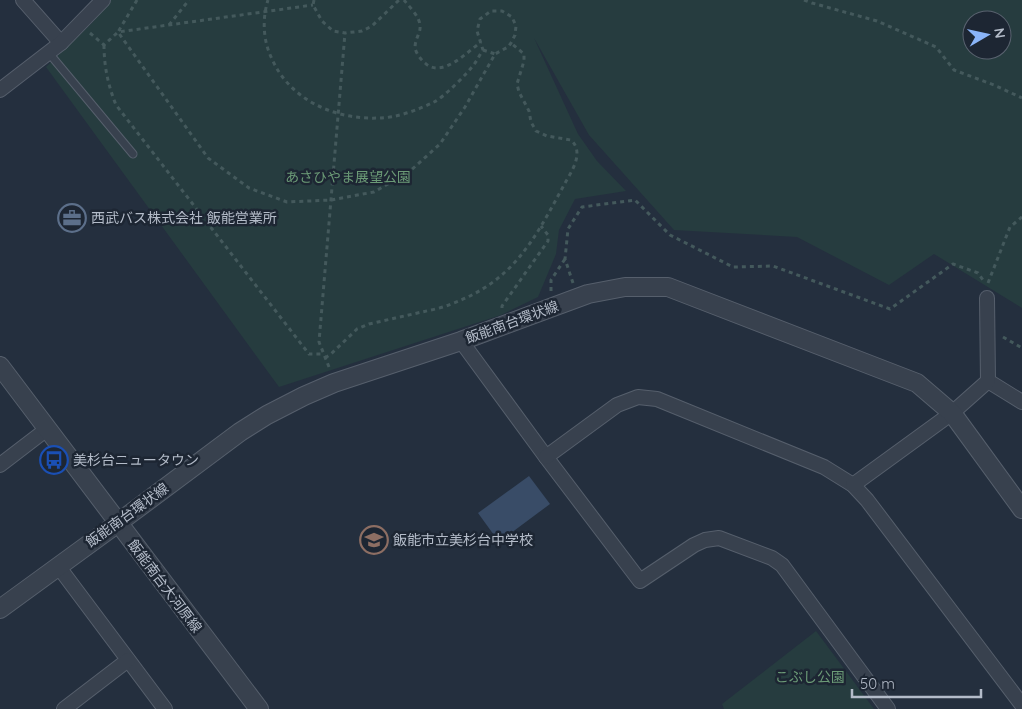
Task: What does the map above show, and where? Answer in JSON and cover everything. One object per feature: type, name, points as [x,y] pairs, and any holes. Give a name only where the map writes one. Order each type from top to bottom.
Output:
[{"type":"street","points":[[23,0],[61,43]]},
{"type":"street","points":[[0,90],[61,43],[103,0]]},
{"type":"street","name":"飯能南台環状線","points":[[0,608],[240,432],[267,415],[334,383],[460,341],[578,297],[625,287],[668,287],[917,382],[952,413],[1022,509]]},
{"type":"street","points":[[854,485],[952,413],[988,381],[987,298]]},
{"type":"street","points":[[460,341],[640,582],[694,545],[705,540],[719,538],[772,558],[782,565],[888,709]]},
{"type":"street","name":"飯能南台大河原線","points":[[0,366],[259,709]]},
{"type":"street","points":[[988,381],[1022,402]]},
{"type":"street","points":[[546,457],[617,405],[638,397],[657,399],[824,467],[854,485],[867,500],[1022,705]]},
{"type":"street","points":[[0,465],[47,429]]},
{"type":"street","points":[[58,566],[165,709]]},
{"type":"street","points":[[64,709],[128,660]]},
{"type":"lane","points":[[48,52],[133,154]]},
{"type":"path","points":[[137,0],[118,32],[104,45],[104,64],[109,89],[116,105],[309,354],[324,354],[319,342],[345,33]]},
{"type":"path","points":[[169,26],[188,0]]},
{"type":"path","points":[[118,32],[208,158],[249,188],[287,202],[331,200],[374,192],[409,172],[440,144],[465,107],[495,54],[508,47],[516,35],[516,26],[512,17],[502,11],[491,11],[480,19],[477,31],[483,50],[475,64],[435,102],[402,114],[380,118],[358,118],[338,114],[315,105],[295,92],[277,71],[267,49],[264,30],[264,12],[268,0]]},
{"type":"path","points":[[314,0],[313,5],[322,22],[333,31],[345,33],[362,31],[372,26],[399,0]]},
{"type":"path","points":[[404,0],[418,16],[420,30],[415,49],[421,60],[430,68],[443,68],[451,65],[481,42]]},
{"type":"path","points":[[804,0],[877,21],[936,47],[954,70],[1022,98]]},
{"type":"path","points":[[118,32],[313,5]]},
{"type":"path","points":[[80,24],[104,45]]},
{"type":"path","points":[[325,358],[357,329],[369,324],[450,305],[488,286],[502,276],[519,258],[541,226],[574,166],[577,154],[571,140],[547,136],[536,131],[531,122],[529,111],[519,92],[518,84],[524,54],[511,43]]},
{"type":"path","points":[[483,50],[495,54]]},
{"type":"path","points":[[578,297],[565,258],[568,230],[582,207],[634,200],[670,235],[733,267],[773,266],[890,309],[954,264],[978,273],[987,286],[1010,227],[1022,217]]},
{"type":"path","points":[[508,323],[502,306],[548,241],[548,236],[541,226]]},
{"type":"path","points":[[556,305],[551,290],[551,280],[565,258]]},
{"type":"green space","name":"あさひやま展望公園","points":[[110,0],[1022,0],[1022,308],[934,254],[889,285],[797,237],[674,230],[589,135],[534,38],[578,134],[597,161],[626,191],[575,199],[559,230],[556,254],[538,297],[501,315],[279,387],[46,67],[93,22]]},
{"type":"green space","name":"こぶし公園","points":[[816,631],[874,709],[724,709],[722,704]]},
{"type":"water","points":[[529,476],[550,504],[499,542],[478,513]]},
{"type":"place","name":"西武バス株式会社 飯能営業所","points":[[72,218]]},
{"type":"place","name":"美杉台ニュータウン","points":[[54,460]]},
{"type":"place","name":"飯能市立美杉台中学校","points":[[374,540]]}]
